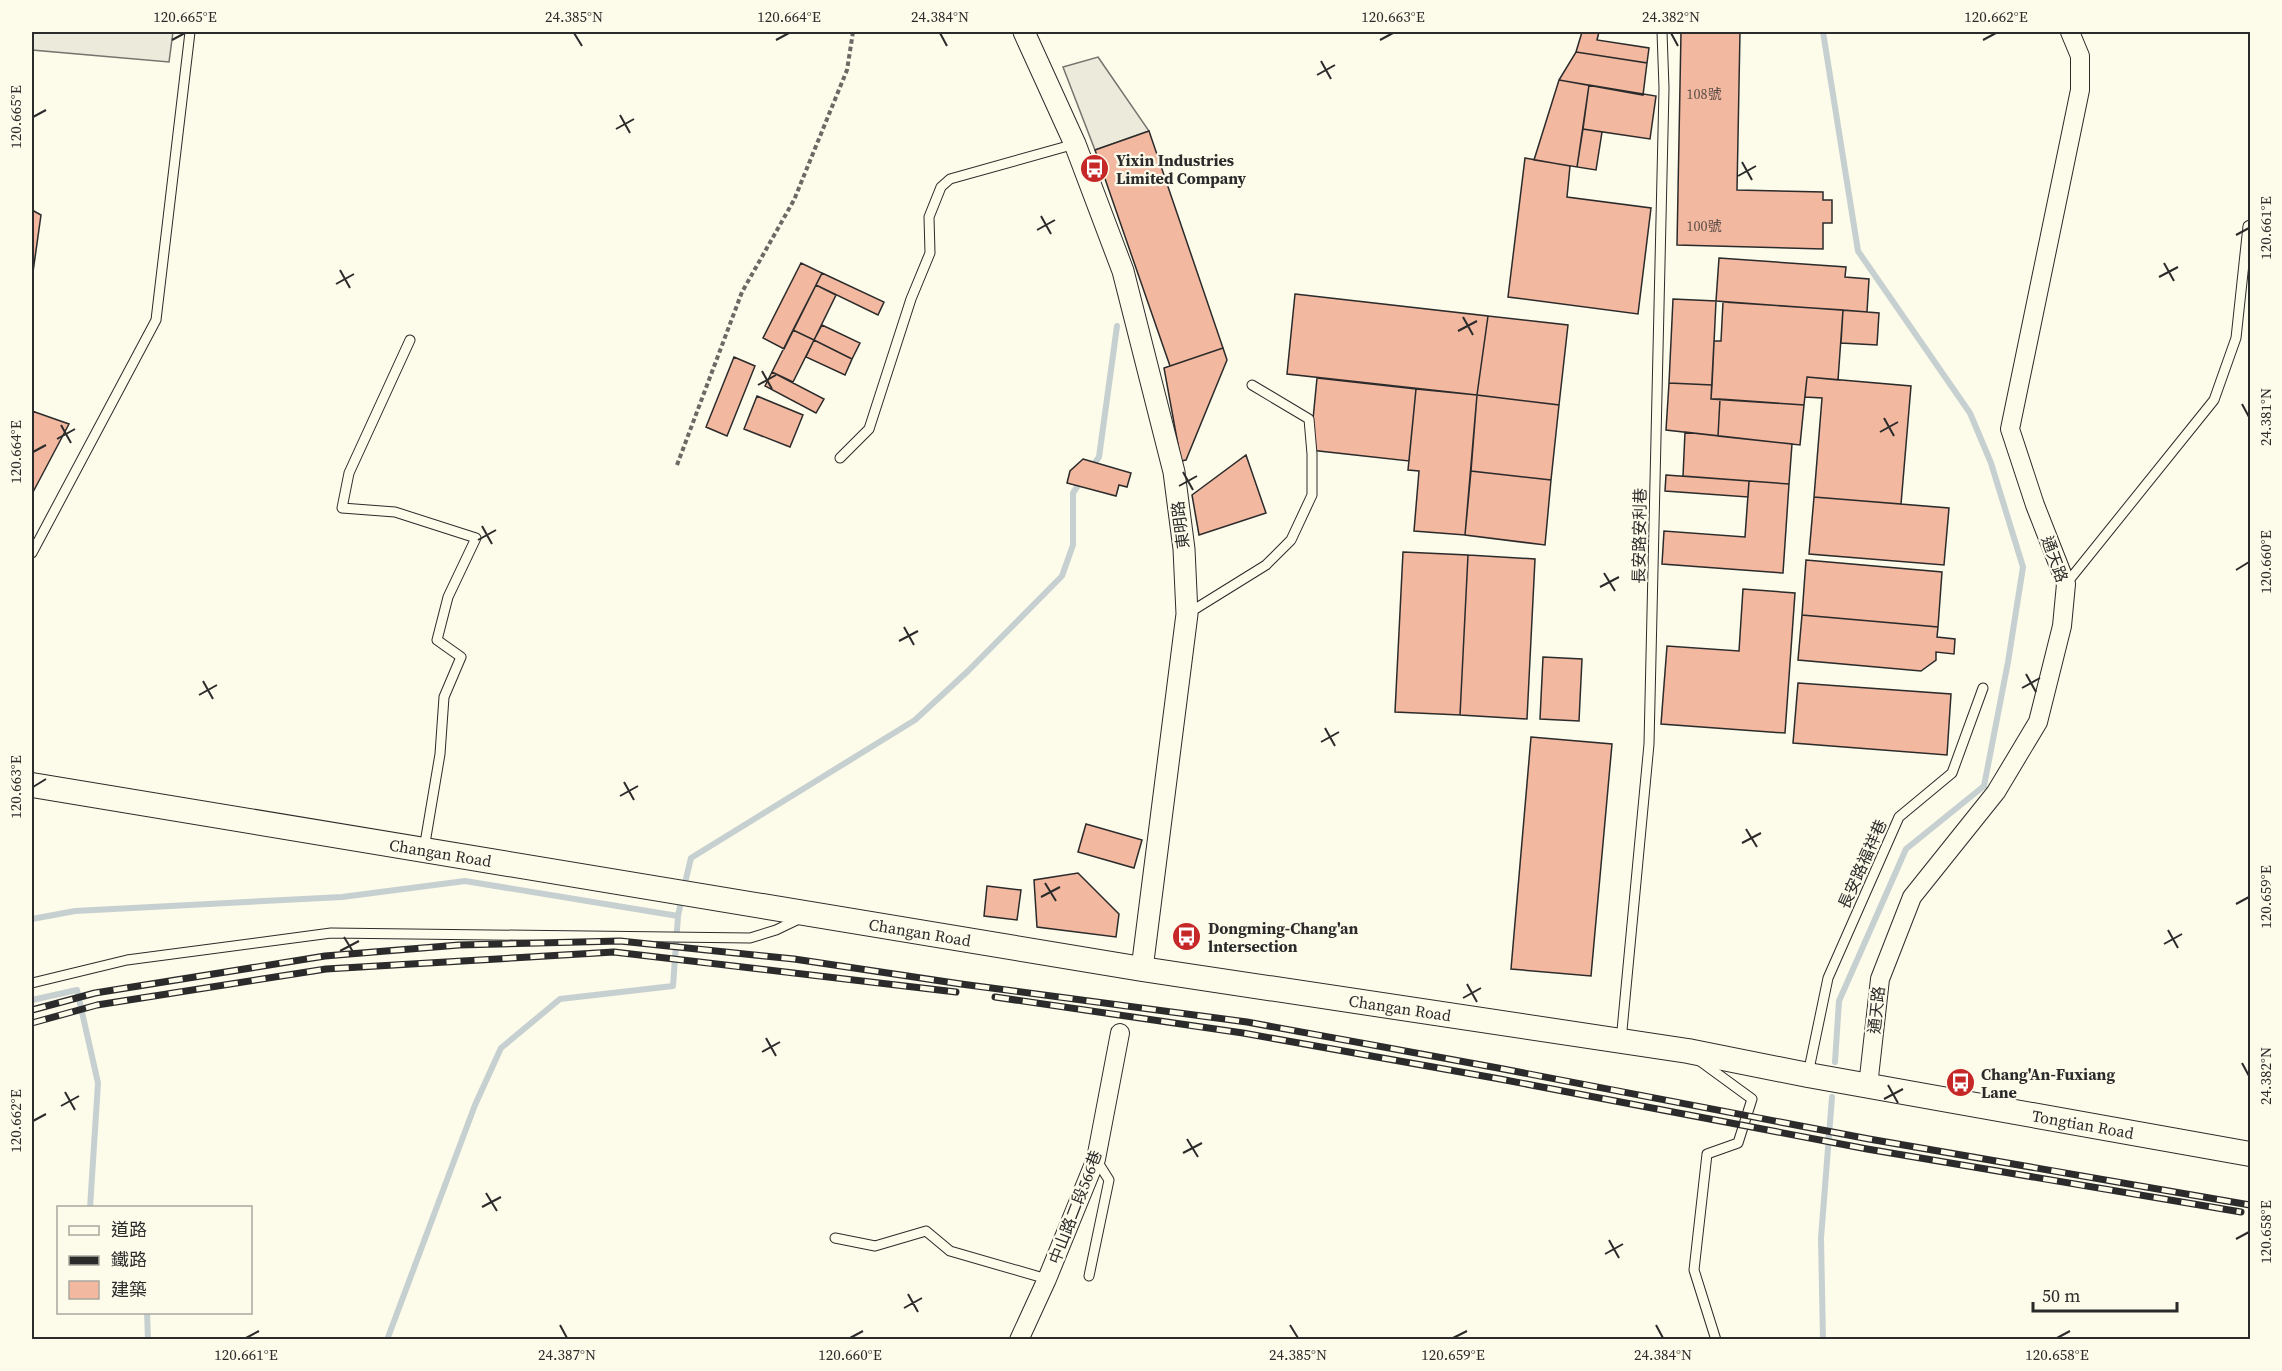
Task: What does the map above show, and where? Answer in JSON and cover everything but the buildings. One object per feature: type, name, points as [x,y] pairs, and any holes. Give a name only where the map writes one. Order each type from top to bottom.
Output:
[{"type":"main road","name":"Changan Road","points":[[32,785],[1142,969],[1688,1051],[1808,1075]]},
{"type":"main road","name":"Tongtian Road","points":[[1808,1075],[2250,1154]]},
{"type":"street","name":"東明路","points":[[1024,32],[1075,144],[1123,271],[1174,472],[1184,549],[1187,614],[1142,969]]},
{"type":"street","name":"通天路","points":[[1868,1086],[1880,979],[1912,897],[1996,792],[2038,722],[2062,626],[2066,584],[2035,505],[2010,429],[2080,90],[2080,56],[2070,32]]},
{"type":"street","name":"中山路二段566巷","points":[[1019,1340],[1047,1279],[1096,1159],[1120,1033]]},
{"type":"lane","points":[[32,553],[156,320],[190,32]]},
{"type":"lane","name":"長安路安利巷","points":[[1622,1041],[1649,744],[1664,88],[1662,32]]},
{"type":"lane","points":[[840,458],[869,429],[912,299],[930,253],[929,217],[941,187],[950,179],[1075,144]]},
{"type":"lane","points":[[2066,584],[2214,400],[2235,338],[2248,226],[2250,225]]},
{"type":"lane","points":[[410,340],[349,473],[342,508],[395,512],[476,538],[448,597],[437,640],[461,657],[444,697],[440,754],[424,851]]},
{"type":"lane","points":[[1187,614],[1266,565],[1291,540],[1312,495],[1309,418],[1252,385]]},
{"type":"lane","name":"長安路福祥巷","points":[[1808,1075],[1828,978],[1899,818],[1952,773],[1983,688]]},
{"type":"lane","points":[[32,983],[127,960],[331,933],[750,938],[776,930],[811,914]]},
{"type":"lane","points":[[1688,1051],[1752,1099],[1738,1143],[1707,1154],[1694,1270],[1716,1340]]},
{"type":"lane","points":[[1089,1276],[1109,1180],[1096,1159]]},
{"type":"lane","points":[[835,1238],[875,1246],[926,1231],[950,1251],[1047,1279]]},
{"type":"path","points":[[676,465],[742,292],[794,200],[843,81],[853,32]]},
{"type":"shaded area","points":[[32,32],[173,32],[169,62],[32,50]]},
{"type":"shaded area","points":[[1098,57],[1149,131],[1095,150],[1063,67]]},
{"type":"waterway","points":[[1823,32],[1858,251],[1970,413],[1991,463],[2023,567],[2008,662],[1984,786],[1906,849],[1839,1001],[1835,1062]]},
{"type":"waterway","points":[[1091,468],[1099,457],[1117,326]]},
{"type":"waterway","points":[[684,887],[691,858],[915,720],[968,671],[1062,576],[1073,545],[1073,493],[1081,481]]},
{"type":"waterway","points":[[32,919],[75,911],[342,897],[465,881],[678,916],[682,897]]},
{"type":"waterway","points":[[387,1340],[475,1105],[501,1048],[560,999],[673,986],[678,916]]},
{"type":"waterway","points":[[32,1000],[77,990],[98,1083],[90,1206]]},
{"type":"waterway","points":[[1823,1340],[1821,1238],[1832,1097]]},
{"type":"waterway","points":[[147,1314],[148,1340]]},
{"type":"railway","points":[[32,1010],[95,993],[325,956],[459,945],[620,941],[794,959],[1247,1022],[1869,1139],[2250,1205]]},
{"type":"railway","points":[[32,1023],[97,1005],[326,969],[614,952],[956,992]]},
{"type":"railway","points":[[995,997],[1243,1033],[1867,1149],[2241,1212]]},
{"type":"place","name":"Yixin Industries Limited Company","points":[[1095,169]]},
{"type":"place","name":"Dongming-Chang'an lntersection","points":[[1187,937]]},
{"type":"place","name":"Chang'An-Fuxiang Lane","points":[[1960,1083]]}]
